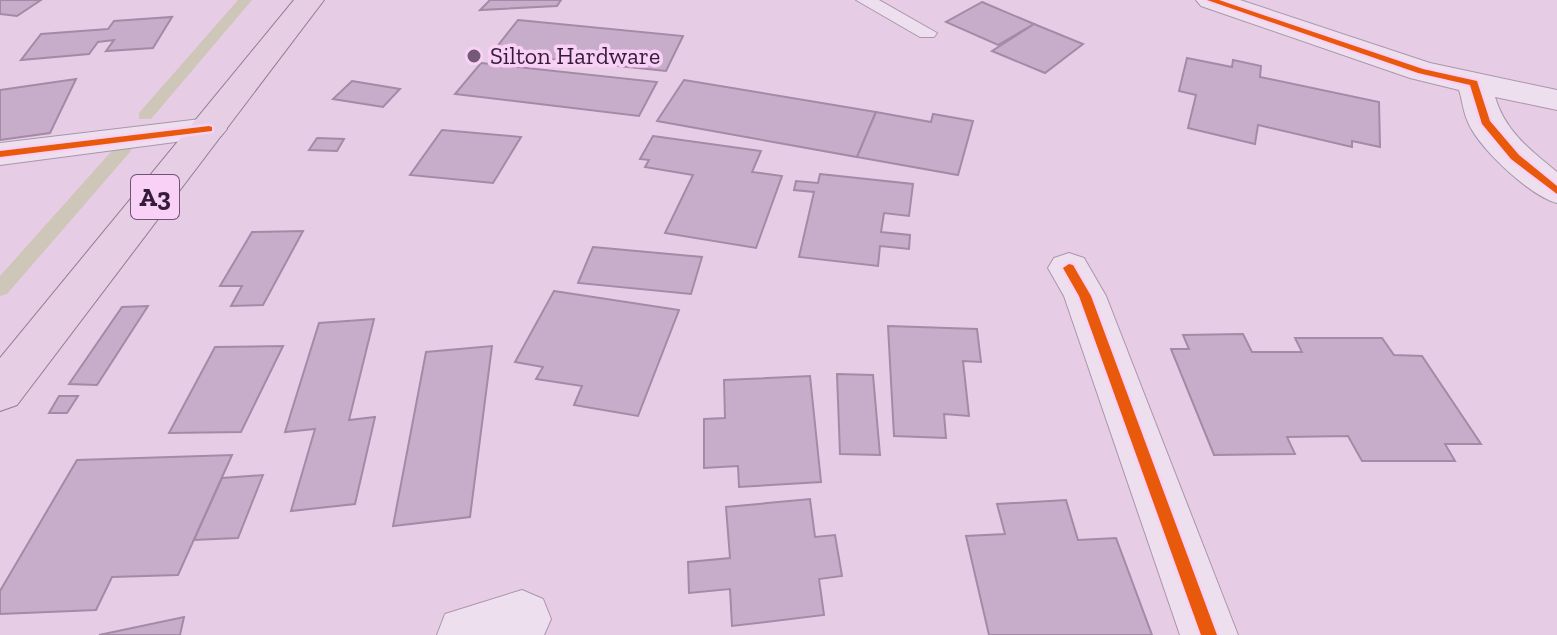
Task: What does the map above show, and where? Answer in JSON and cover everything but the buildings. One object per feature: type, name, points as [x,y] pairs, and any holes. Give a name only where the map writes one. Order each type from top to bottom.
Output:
[{"type":"main road","name":"A3","points":[[0,392],[309,0]]},
{"type":"street","points":[[1211,0],[1421,71],[1557,100]]},
{"type":"street","points":[[1474,83],[1485,122],[1515,157],[1557,191]]},
{"type":"street","points":[[0,154],[209,129]]},
{"type":"street","points":[[1069,268],[1085,296],[1209,635]]},
{"type":"street","points":[[466,635],[522,619]]},
{"type":"lane","points":[[865,0],[927,33]]},
{"type":"waterway","points":[[145,116],[245,0]]},
{"type":"waterway","points":[[0,289],[124,148]]},
{"type":"cycle path","points":[[1211,0],[1421,71],[1474,83],[1485,122],[1515,157],[1557,191]]},
{"type":"cycle path","points":[[0,154],[209,129]]},
{"type":"cycle path","points":[[1069,268],[1085,296],[1209,635]]},
{"type":"place","name":"Silton Hardware","points":[[474,56]]}]
